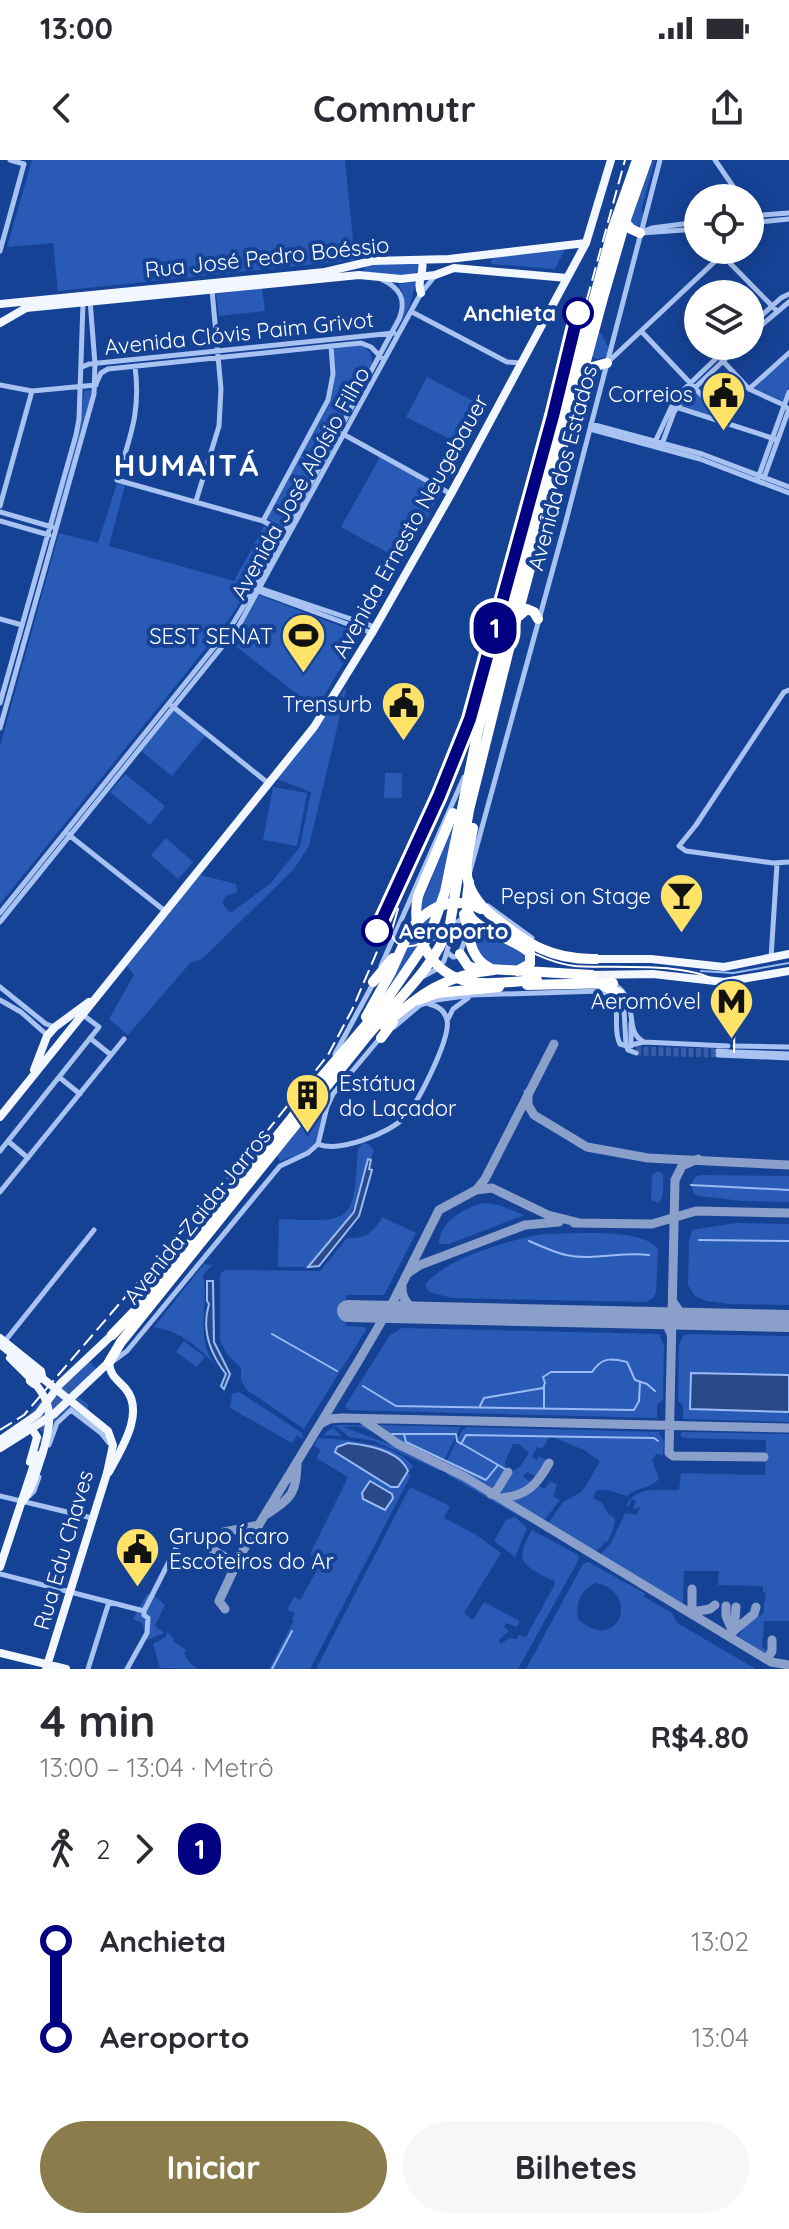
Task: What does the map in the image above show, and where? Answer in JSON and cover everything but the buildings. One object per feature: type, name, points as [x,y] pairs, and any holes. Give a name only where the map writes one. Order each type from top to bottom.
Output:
[{"type":"highway","points":[[613,228],[631,160]]},
{"type":"highway","name":"Avenida Zaida Jarros","points":[[112,1335],[137,1309],[364,1028],[403,977],[434,923],[448,880],[613,228],[637,160]]},
{"type":"highway","name":"Avenida Zaida Jarros","points":[[109,1362],[121,1342],[355,1051],[435,957],[450,924],[482,739],[590,367],[625,222],[649,160]]},
{"type":"highway","points":[[625,222],[640,233]]},
{"type":"highway","points":[[590,367],[606,368]]},
{"type":"highway","points":[[517,617],[524,610],[536,612]]},
{"type":"highway","points":[[482,739],[418,896],[415,920],[425,952],[437,966],[462,980],[479,983],[590,979],[620,994]]},
{"type":"highway","points":[[482,739],[467,864],[468,886],[490,914],[530,944],[557,956],[596,959]]},
{"type":"highway","points":[[469,877],[463,909],[477,960],[494,970]]},
{"type":"highway","points":[[469,877],[467,908],[475,923],[513,939],[530,953],[530,964],[515,972]]},
{"type":"highway","points":[[320,1079],[370,1011],[410,930],[426,912],[446,903],[468,904],[490,914]]},
{"type":"highway","points":[[515,972],[531,970],[536,966],[538,955],[530,944]]},
{"type":"highway","points":[[373,982],[402,947]]},
{"type":"highway","points":[[460,954],[468,966],[613,983]]},
{"type":"highway","points":[[419,1003],[458,975],[494,970]]},
{"type":"highway","points":[[355,1051],[401,1010],[437,993],[558,987],[590,979]]},
{"type":"highway","points":[[381,1038],[401,1010]]},
{"type":"main road","name":"Avenida Ernesto Neugebauer","points":[[0,1117],[314,727],[451,494],[586,243],[611,160]]},
{"type":"main road","name":"Rua José Pedro Boéssio","points":[[0,323],[26,308],[86,299],[325,272],[365,262],[422,261],[586,243]]},
{"type":"main road","points":[[566,246],[578,257]]},
{"type":"main road","points":[[421,293],[422,261]]},
{"type":"main road","points":[[361,275],[365,262]]},
{"type":"main road","points":[[354,264],[361,275]]},
{"type":"main road","name":"Rua José Pedro Boéssio","points":[[211,286],[361,275],[420,277],[454,268],[567,278]]},
{"type":"main road","name":"Rua José Pedro Boéssio","points":[[0,304],[86,299]]},
{"type":"main road","points":[[596,959],[651,959],[721,967],[789,954]]},
{"type":"main road","points":[[590,979],[653,974],[724,982],[789,971]]},
{"type":"main road","name":"Avenida Ernesto Neugebauer","points":[[30,1079],[47,1036],[99,994]]},
{"type":"main road","points":[[55,1027],[61,1027],[67,1034]]},
{"type":"main road","points":[[47,1036],[50,1044],[57,1046]]},
{"type":"main road","points":[[72,1380],[105,1348],[112,1335]]},
{"type":"main road","points":[[0,1440],[38,1414],[60,1384],[112,1335]]},
{"type":"main road","points":[[1,1345],[108,1431],[113,1445],[107,1474]]},
{"type":"main road","points":[[1,1345],[41,1371],[42,1376],[37,1382],[32,1383],[1,1345]]},
{"type":"main road","points":[[1,1345],[38,1387],[50,1411],[49,1431],[31,1490],[22,1501]]},
{"type":"main road","points":[[0,1448],[44,1421],[109,1362]]},
{"type":"main road","points":[[107,1474],[130,1428],[134,1409],[129,1393],[112,1375],[109,1362]]},
{"type":"main road","points":[[44,1421],[54,1428]]},
{"type":"main road","points":[[22,1501],[22,1488],[37,1437],[32,1429]]},
{"type":"main road","points":[[0,1567],[37,1455]]},
{"type":"main road","name":"Rua Edu Chaves","points":[[47,1667],[107,1474]]},
{"type":"main road","points":[[0,1653],[47,1667],[66,1669]]},
{"type":"street","points":[[0,251],[24,164],[10,160]]},
{"type":"street","name":"Avenida dos Estados","points":[[469,877],[536,612],[590,427],[660,160]]},
{"type":"street","points":[[715,160],[731,184]]},
{"type":"street","points":[[764,219],[788,216]]},
{"type":"street","points":[[640,233],[652,228],[684,224]]},
{"type":"street","points":[[640,233],[684,230]]},
{"type":"street","points":[[606,368],[713,264]]},
{"type":"street","points":[[731,264],[774,308]]},
{"type":"street","name":"Avenida José Aloísio Filho","points":[[0,922],[171,705],[238,627],[396,334],[435,275]]},
{"type":"street","name":"Avenida José Aloísio Filho","points":[[380,278],[395,287],[403,297],[396,334]]},
{"type":"street","points":[[196,501],[219,426],[221,389],[211,286]]},
{"type":"street","points":[[764,319],[789,294]]},
{"type":"street","points":[[0,703],[96,385],[86,299]]},
{"type":"street","points":[[54,527],[76,435],[86,299]]},
{"type":"street","points":[[764,316],[789,302]]},
{"type":"street","points":[[412,312],[507,362],[521,363]]},
{"type":"street","points":[[642,332],[727,422]]},
{"type":"street","name":"Avenida Clóvis Paim Grivot","points":[[82,368],[95,364],[331,343],[396,334]]},
{"type":"street","points":[[263,521],[328,400],[333,374],[331,343]]},
{"type":"street","name":"Avenida Clóvis Paim Grivot","points":[[331,343],[361,343],[371,347],[383,359]]},
{"type":"street","points":[[749,389],[789,353]]},
{"type":"street","name":"Avenida Clóvis Paim Grivot","points":[[0,385],[32,391],[96,385],[105,371],[218,354]]},
{"type":"street","points":[[654,444],[674,406],[719,360]]},
{"type":"street","points":[[721,360],[749,389],[788,408]]},
{"type":"street","points":[[507,362],[514,375]]},
{"type":"street","points":[[135,366],[139,396],[117,480],[263,521],[287,534]]},
{"type":"street","points":[[32,391],[0,509],[54,527]]},
{"type":"street","points":[[760,479],[788,408],[789,392]]},
{"type":"street","points":[[674,406],[775,439]]},
{"type":"street","points":[[662,446],[674,406]]},
{"type":"street","points":[[590,427],[662,446],[789,490]]},
{"type":"street","points":[[343,434],[451,494]]},
{"type":"street","points":[[0,521],[51,536]]},
{"type":"street","points":[[258,589],[373,630]]},
{"type":"street","points":[[0,619],[25,626]]},
{"type":"street","points":[[0,725],[25,626]]},
{"type":"street","points":[[788,692],[780,698],[679,846],[686,851],[777,864],[789,862]]},
{"type":"street","points":[[171,705],[268,783]]},
{"type":"street","points":[[320,1079],[361,1008],[465,776]]},
{"type":"street","points":[[68,834],[165,911]]},
{"type":"street","name":"Avenida José Aloísio Filho","points":[[0,913],[68,834]]},
{"type":"street","points":[[771,958],[777,864]]},
{"type":"street","points":[[469,877],[481,901],[541,945],[566,954],[596,959]]},
{"type":"street","points":[[417,979],[440,966],[456,922],[462,920],[468,926],[460,954],[453,957],[447,950]]},
{"type":"street","points":[[613,983],[624,1010],[626,1045],[628,1050],[637,1046]]},
{"type":"street","points":[[613,983],[629,1000],[632,1017],[629,1032],[637,1046]]},
{"type":"street","points":[[0,987],[46,1024],[55,1027]]},
{"type":"street","points":[[109,1362],[117,1360],[127,1351],[280,1166],[308,1153],[318,1144],[331,1098],[381,1038],[419,1003],[558,987],[601,991],[611,996],[617,1007],[617,1039],[637,1046],[789,1047]]},
{"type":"street","points":[[318,1144],[334,1148],[357,1142],[404,1119],[414,1105],[442,1046],[453,1009],[472,995]]},
{"type":"street","points":[[0,1000],[21,1012],[47,1036]]},
{"type":"street","points":[[419,1003],[436,1006],[447,1021]]},
{"type":"street","points":[[0,1151],[99,1027],[83,1015]]},
{"type":"street","points":[[90,1038],[112,1055]]},
{"type":"street","points":[[0,1192],[124,1039]]},
{"type":"street","points":[[732,1049],[789,1056],[718,1053],[732,1049]]},
{"type":"street","points":[[59,1077],[80,1094]]},
{"type":"street","points":[[8,1141],[28,1158]]},
{"type":"street","points":[[1,1345],[94,1230]]},
{"type":"street","points":[[22,1501],[34,1491],[54,1428],[59,1419],[71,1410],[74,1395]]},
{"type":"street","name":"Rua Edu Chaves","points":[[71,1410],[109,1440],[107,1474]]},
{"type":"street","points":[[0,1496],[93,1518]]},
{"type":"street","points":[[127,1669],[147,1633],[148,1618],[144,1611],[177,1546]]},
{"type":"street","points":[[0,1574],[144,1611]]},
{"type":"street","points":[[88,1669],[109,1602]]},
{"type":"shaded area","points":[[32,160],[345,160],[355,260],[58,291],[53,243],[7,247]]},
{"type":"shaded area","points":[[653,160],[641,224],[634,229],[630,222]]},
{"type":"shaded area","points":[[565,249],[555,269],[491,264],[492,257]]},
{"type":"shaded area","points":[[419,263],[420,270],[401,275],[365,273],[364,269],[372,264]]},
{"type":"shaded area","points":[[416,282],[410,305],[397,330],[405,306],[398,284]]},
{"type":"shaded area","points":[[262,288],[265,311],[219,316],[216,294]]},
{"type":"shaded area","points":[[597,332],[601,333],[609,349],[606,357],[597,359],[591,356]]},
{"type":"shaded area","points":[[360,345],[370,353],[372,365],[283,528],[267,519],[331,401],[335,373],[333,348]]},
{"type":"shaded area","points":[[789,357],[789,386],[783,401],[754,388]]},
{"type":"shaded area","points":[[427,377],[485,407],[464,446],[406,417]]},
{"type":"shaded area","points":[[93,390],[53,525],[79,434],[84,391]]},
{"type":"shaded area","points":[[694,390],[715,413],[713,416],[679,405]]},
{"type":"shaded area","points":[[380,457],[442,492],[403,561],[341,527]]},
{"type":"shaded area","points":[[117,483],[125,485],[109,546],[234,581],[264,526],[278,534],[251,586],[227,622],[0,904],[0,746],[59,533],[98,543]]},
{"type":"shaded area","name":"SEST SENAT","points":[[259,595],[361,634],[316,709],[229,641]]},
{"type":"shaded area","points":[[347,686],[309,846],[293,870],[202,959],[190,963],[128,1035],[109,1019],[134,975],[127,966],[200,875],[236,884],[237,892],[226,896],[222,903],[230,913],[270,884],[300,847],[311,792],[277,779]]},
{"type":"shaded area","points":[[173,710],[205,736],[172,776],[141,751]]},
{"type":"shaded area","points":[[385,773],[402,773],[402,798],[384,798]]},
{"type":"shaded area","points":[[125,774],[165,806],[150,825],[110,792]]},
{"type":"shaded area","points":[[273,787],[307,793],[297,846],[263,840]]},
{"type":"shaded area","points":[[455,814],[442,884],[427,928],[400,974],[368,1018],[392,974]]},
{"type":"shaded area","points":[[166,838],[193,862],[178,879],[151,855]]},
{"type":"shaded area","points":[[465,909],[474,924],[526,952],[526,965],[499,969],[478,959]]},
{"type":"shaded area","points":[[325,1097],[329,1099],[316,1145],[305,1153],[280,1161],[277,1156]]},
{"type":"shaded area","points":[[363,1143],[374,1150],[371,1160],[368,1160],[361,1191],[344,1223],[308,1267],[278,1267],[279,1219],[322,1220],[345,1213],[351,1205],[358,1149]]},
{"type":"shaded area","points":[[368,1159],[371,1160],[369,1169],[372,1170],[359,1216],[319,1266],[308,1267],[354,1212]]},
{"type":"shaded area","points":[[658,1171],[663,1174],[663,1186],[658,1203],[651,1200],[652,1175]]},
{"type":"shaded area","points":[[700,1175],[789,1176],[789,1202],[700,1196],[694,1194],[691,1185]]},
{"type":"shaded area","points":[[483,1203],[499,1205],[524,1215],[449,1244],[439,1244],[448,1223],[468,1208]]},
{"type":"shaded area","points":[[382,1217],[416,1233],[384,1295],[346,1295],[346,1326],[364,1327],[366,1330],[304,1429],[247,1390],[241,1380],[241,1368],[226,1353],[220,1340],[220,1274],[225,1270],[320,1271],[347,1238],[369,1234]]},
{"type":"shaded area","points":[[736,1223],[789,1224],[789,1305],[729,1304],[695,1296],[688,1285],[692,1230]]},
{"type":"shaded area","points":[[605,1233],[638,1237],[650,1242],[658,1249],[653,1298],[646,1302],[452,1298],[429,1292],[425,1285],[463,1258],[498,1245],[544,1234]]},
{"type":"shaded area","points":[[204,1264],[212,1265],[203,1275],[204,1339],[208,1353],[219,1369],[190,1342],[173,1332],[154,1327]]},
{"type":"shaded area","points":[[207,1281],[213,1281],[214,1342],[230,1374],[224,1389],[221,1386],[226,1374],[215,1358],[207,1332]]},
{"type":"shaded area","points":[[402,1328],[659,1334],[664,1345],[663,1400],[657,1405],[657,1418],[348,1410],[345,1406],[390,1335]]},
{"type":"shaded area","points":[[683,1336],[789,1336],[789,1422],[683,1419],[683,1405],[678,1401],[679,1345]]},
{"type":"shaded area","points":[[184,1341],[205,1357],[197,1367],[176,1352]]},
{"type":"shaded area","points":[[84,1356],[102,1375],[78,1397],[88,1404],[89,1412],[70,1409],[61,1414],[52,1429],[40,1427],[29,1415]]},
{"type":"shaded area","points":[[691,1373],[789,1375],[789,1412],[690,1409]]},
{"type":"shaded area","points":[[239,1392],[302,1433],[303,1439],[297,1435],[292,1443],[230,1408],[232,1394]]},
{"type":"shaded area","points":[[336,1425],[367,1425],[382,1436],[357,1426],[343,1427],[408,1451],[445,1469],[440,1471],[374,1441],[349,1437],[336,1426],[333,1428],[342,1436],[323,1435]]},
{"type":"shaded area","points":[[375,1425],[460,1428],[441,1461],[404,1445]]},
{"type":"shaded area","points":[[467,1427],[659,1432],[664,1443],[663,1455],[656,1454],[652,1460],[659,1479],[627,1496],[597,1490],[593,1498],[615,1518],[608,1541],[602,1541],[604,1545],[595,1551],[548,1525],[563,1502],[586,1486],[600,1461],[584,1450],[550,1436],[542,1449],[537,1447],[532,1457],[537,1460],[539,1456],[547,1461],[538,1478],[527,1472],[523,1477],[534,1484],[522,1492],[504,1496],[501,1491],[511,1472],[520,1467],[529,1453],[519,1444],[513,1444],[497,1488],[489,1490],[446,1463],[462,1430]]},
{"type":"shaded area","points":[[682,1432],[789,1434],[789,1621],[764,1621],[762,1647],[768,1651],[766,1655],[738,1636],[750,1621],[763,1614],[766,1592],[763,1592],[763,1586],[718,1585],[719,1571],[684,1571],[683,1604],[600,1555],[611,1543],[625,1513],[637,1515],[640,1507],[633,1509],[636,1500],[632,1499],[626,1506],[630,1499],[648,1490],[679,1490],[681,1473],[765,1475],[766,1440],[685,1438],[680,1436]]},
{"type":"shaded area","points":[[318,1438],[382,1447],[405,1458],[413,1466],[310,1669],[269,1669],[294,1620],[295,1613],[287,1610],[294,1597],[300,1600],[320,1565],[310,1554],[348,1477],[316,1458],[321,1450],[314,1446]]},
{"type":"shaded area","points":[[348,1443],[373,1447],[398,1458],[408,1471],[398,1487],[391,1487],[335,1452],[337,1447]]},
{"type":"shaded area","points":[[446,1474],[522,1514],[524,1519]]},
{"type":"shaded area","points":[[370,1481],[392,1494],[393,1498],[385,1510],[363,1499],[362,1493]]},
{"type":"shaded area","points":[[550,1481],[557,1485],[553,1496],[560,1500],[545,1519],[538,1519],[511,1503],[512,1499],[529,1494],[539,1486],[545,1489]]},
{"type":"shaded area","points":[[410,1487],[450,1506],[444,1518],[475,1534],[501,1553],[464,1613],[473,1620],[484,1602],[520,1621],[517,1627],[506,1623],[504,1627],[509,1631],[499,1640],[500,1644],[510,1638],[517,1639],[519,1635],[526,1637],[555,1584],[553,1579],[533,1570],[524,1561],[523,1549],[532,1530],[578,1555],[579,1559],[518,1669],[316,1669]]},
{"type":"shaded area","points":[[515,1517],[527,1528],[515,1557],[494,1541],[506,1520]]},
{"type":"shaded area","points":[[588,1562],[646,1594],[643,1596],[672,1613],[677,1623],[756,1669],[526,1669],[583,1564]],"holes":[[[596,1583],[610,1589],[618,1598],[621,1608],[613,1626],[604,1630],[592,1628],[578,1619],[579,1602],[586,1589]]]},
{"type":"shaded area","points":[[147,1594],[165,1605],[155,1626],[164,1633],[147,1640],[142,1623],[133,1619]]},
{"type":"shaded area","points":[[167,1632],[174,1638],[173,1641],[186,1650],[184,1654],[198,1669],[160,1668],[153,1644],[166,1637]]},
{"type":"waterway","points":[[701,971],[733,973],[789,963]]},
{"type":"waterway","points":[[691,1185],[789,1190]]},
{"type":"waterway","points":[[699,1240],[789,1241]]},
{"type":"waterway","points":[[529,1241],[576,1257],[649,1255]]},
{"type":"waterway","points":[[272,1334],[337,1371]]},
{"type":"waterway","points":[[480,1406],[484,1398],[543,1388],[543,1377],[551,1372],[592,1372],[603,1361],[611,1359],[627,1362],[635,1380],[655,1391]]},
{"type":"waterway","points":[[363,1386],[396,1406],[634,1410],[639,1401],[640,1382]]},
{"type":"waterway","points":[[544,1386],[544,1408]]},
{"type":"waterway","points":[[392,1434],[456,1434],[461,1444],[466,1435],[654,1438],[658,1441]]},
{"type":"waterway","points":[[404,1434],[406,1442],[486,1480],[498,1465]]},
{"type":"waterway","points":[[462,1444],[505,1469]]},
{"type":"waterway","points":[[272,1669],[292,1631]]},
{"type":"taxiway","points":[[477,1189],[554,1044]]},
{"type":"taxiway","points":[[528,1093],[528,1105],[534,1115],[587,1147],[648,1158],[789,1165]]},
{"type":"taxiway","points":[[698,1159],[682,1166],[675,1180],[669,1453],[673,1456],[764,1457]]},
{"type":"taxiway","points":[[225,1609],[219,1601],[241,1554],[394,1300],[439,1210],[476,1190],[492,1188],[548,1215],[580,1223]]},
{"type":"taxiway","points":[[574,1223],[652,1224],[696,1211],[789,1213]]},
{"type":"taxiway","points":[[408,1273],[420,1265],[525,1225],[559,1222]]},
{"type":"taxiway","points":[[402,1285],[407,1303],[424,1313]]},
{"type":"taxiway","points":[[673,1302],[683,1316],[695,1319]]},
{"type":"taxiway","points":[[655,1318],[667,1325],[671,1334]]},
{"type":"taxiway","points":[[322,1423],[342,1418],[789,1428]]},
{"type":"taxiway","points":[[362,1419],[398,1444],[465,1477],[771,1662],[789,1665]]},
{"type":"taxiway","points":[[267,1514],[291,1494],[297,1463]]},
{"type":"taxiway","points":[[500,1498],[517,1495],[530,1488],[549,1463]]},
{"type":"taxiway","points":[[491,1494],[508,1472]]},
{"type":"taxiway","points":[[224,1532],[259,1525]]},
{"type":"taxiway","points":[[210,1548],[237,1564]]},
{"type":"taxiway","points":[[692,1589],[692,1612],[715,1605]]},
{"type":"taxiway","points":[[726,1606],[726,1616],[732,1630],[729,1635]]},
{"type":"taxiway","points":[[734,1631],[736,1607]]},
{"type":"taxiway","points":[[731,1633],[754,1614],[756,1607]]},
{"type":"taxiway","points":[[767,1659],[772,1651],[772,1640]]},
{"type":"runway","points":[[348,1311],[789,1321]]},
{"type":"tunnel","points":[[636,1049],[718,1051]]},
{"type":"tunnel","points":[[636,1053],[718,1055]]},
{"type":"tunnel","points":[[53,1417],[59,1397],[72,1380]]},
{"type":"tunnel","points":[[37,1455],[45,1428]]},
{"type":"tram line","points":[[398,909],[391,933],[396,942],[403,946],[422,944],[456,932],[480,932],[547,959],[575,966],[650,967],[706,976],[718,983],[732,1006],[734,1052]]},
{"type":"railway","points":[[0,1430],[24,1415],[264,1135],[328,1055],[352,1010],[465,746],[625,160]]},
{"type":"metro line","name":"1","points":[[377,931],[439,796],[470,719],[578,313]]},
{"type":"place","name":"Anchieta","points":[[578,313]]},
{"type":"place","name":"Correios","points":[[724,433]]},
{"type":"place","name":"SEST SENAT","points":[[304,675]]},
{"type":"place","name":"Trensurb","points":[[403,743]]},
{"type":"place","name":"Aeroporto","points":[[377,931]]},
{"type":"place","name":"Pepsi on Stage","points":[[682,935]]},
{"type":"place","name":"Aeromóvel","points":[[732,1040]]},
{"type":"place","name":"Estátua do Laçador","points":[[308,1135]]},
{"type":"place","name":"Grupo Ícaro Escoteiros do Ar","points":[[138,1588]]},
{"type":"district","name":"HUMAITÁ","points":[[187,466]]}]
